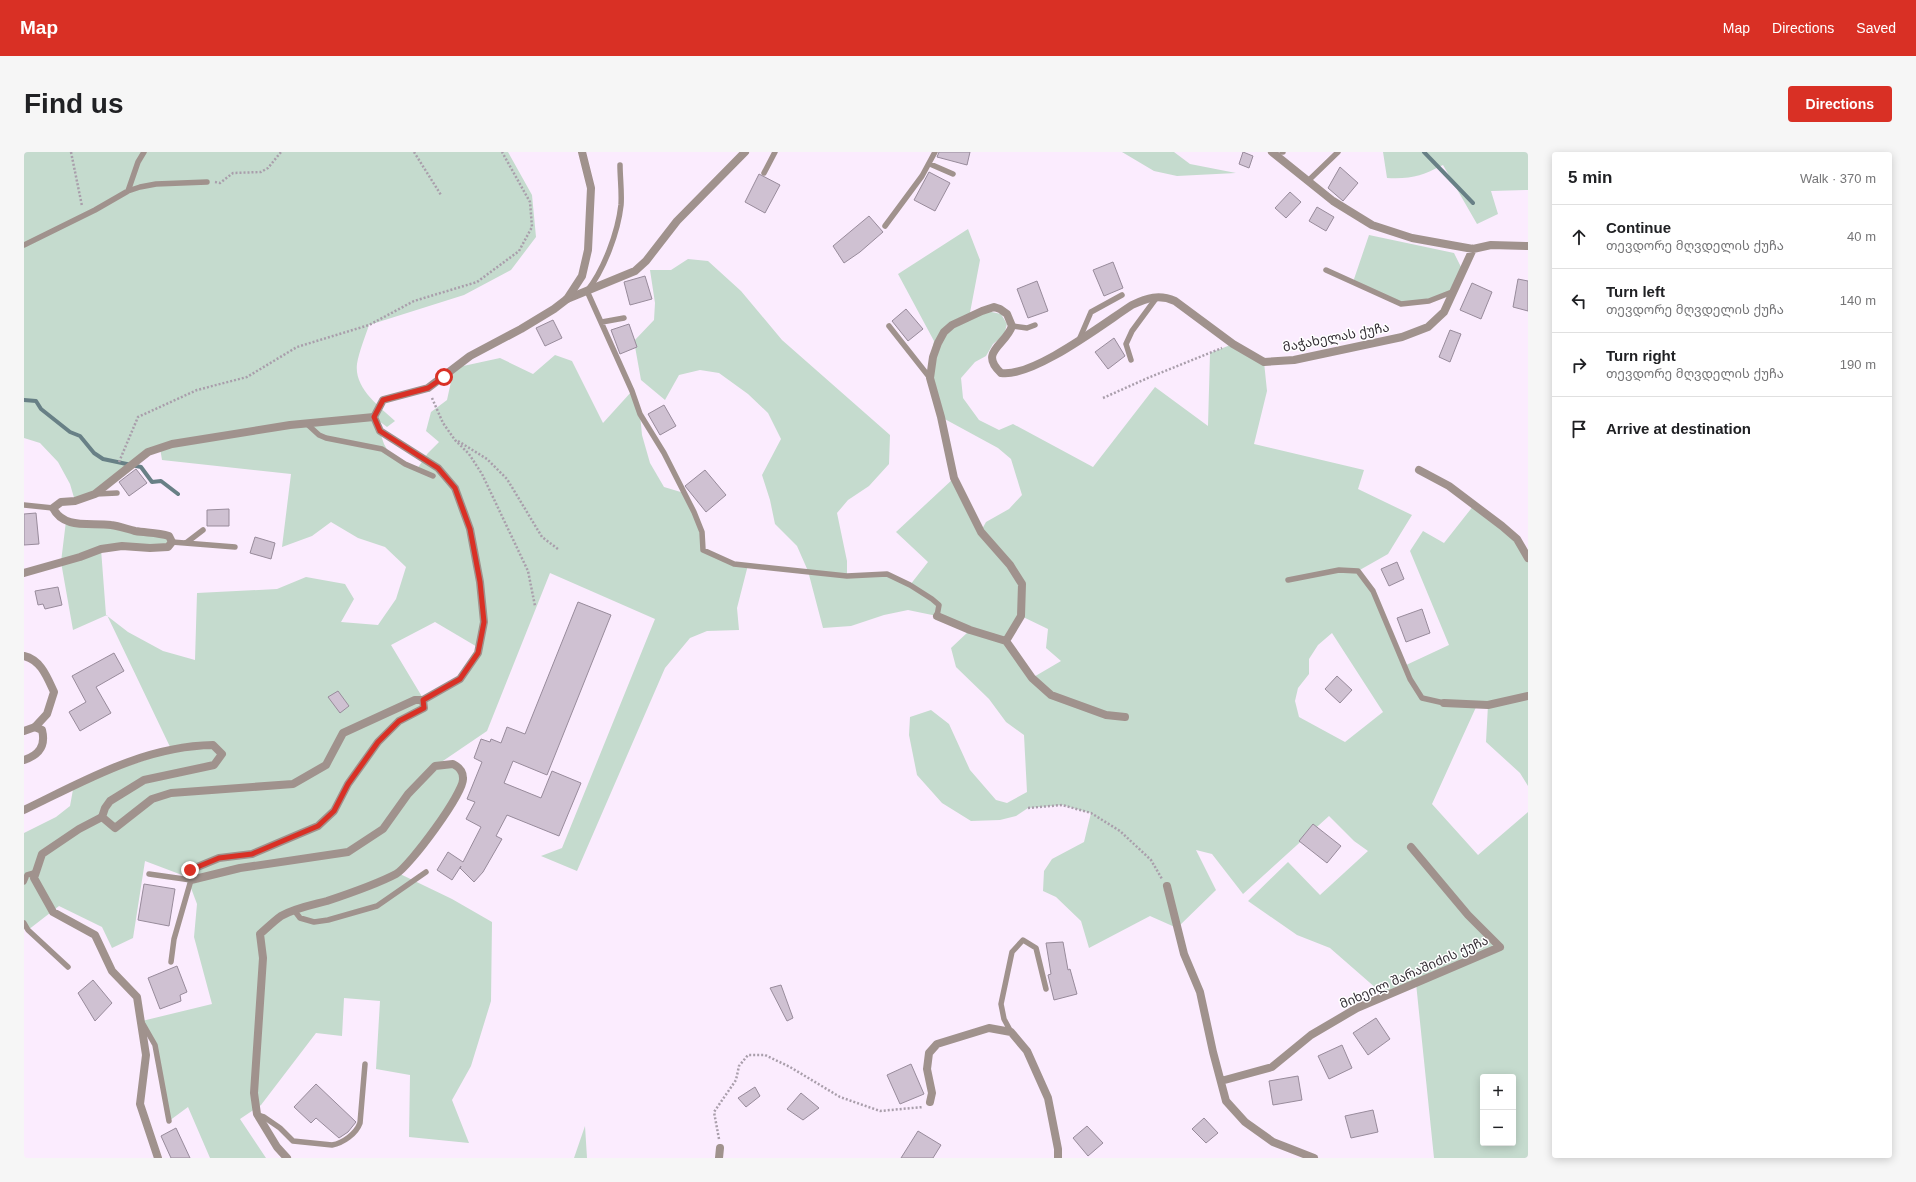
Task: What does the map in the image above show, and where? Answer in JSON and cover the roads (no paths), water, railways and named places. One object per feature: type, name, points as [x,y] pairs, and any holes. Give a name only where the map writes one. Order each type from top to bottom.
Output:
[{"type":"street","points":[[567,299],[582,276],[588,250],[591,188],[582,152]]},
{"type":"street","points":[[374,417],[383,400],[428,388],[470,356],[521,329],[554,309],[567,299],[635,271],[646,261],[677,221],[745,152]]},
{"type":"street","points":[[1280,153],[1333,201],[1372,225],[1412,238],[1473,249],[1491,245],[1528,246]]},
{"type":"street","name":"მაჭახელას ქუჩა","points":[[1157,297],[1166,297],[1175,301],[1233,344],[1264,362],[1294,360],[1402,337],[1433,323],[1444,312],[1473,249]]},
{"type":"street","points":[[1006,641],[1021,616],[1022,584],[1010,565],[981,532],[954,478],[941,417],[930,378],[933,357],[938,343],[952,325],[994,307],[1000,309],[1007,314],[1012,326],[1010,332],[991,355],[991,362],[1001,373],[1008,374],[1041,362],[1079,340],[1132,305],[1147,298],[1157,297]]},
{"type":"street","points":[[24,573],[80,557],[101,549],[122,546],[150,548],[168,547],[172,542],[169,536],[110,525],[83,524],[66,521],[57,516],[53,508],[60,502],[75,501],[95,494],[148,452],[172,444],[290,425],[374,417]]},
{"type":"street","points":[[102,817],[114,828],[152,799],[171,793],[293,784],[326,765],[343,733],[415,700],[423,700],[460,679],[478,653],[484,622],[480,582],[470,529],[455,488],[438,468],[380,431],[374,417]]},
{"type":"street","points":[[1419,470],[1449,486],[1502,526],[1517,539],[1528,558]]},
{"type":"street","points":[[937,616],[970,630],[1006,641],[1032,678],[1051,695],[1106,715],[1124,717]]},
{"type":"street","points":[[24,656],[38,663],[47,676],[54,692],[47,714],[35,727],[24,731]]},
{"type":"street","points":[[1444,703],[1488,705],[1528,696]]},
{"type":"street","points":[[287,1158],[277,1147],[256,1114],[254,1094],[263,958],[260,934],[281,917],[294,910],[329,900],[398,873],[429,839],[450,807],[464,778],[460,769],[453,764],[435,766],[408,794],[383,828],[348,852],[240,868],[191,880],[190,870],[219,858],[252,854],[318,826],[334,811],[348,784],[378,742],[399,721],[424,708],[423,700]]},
{"type":"street","points":[[24,760],[40,750],[44,739],[42,730],[35,727]]},
{"type":"street","points":[[24,810],[111,768],[144,756],[199,745],[213,745],[222,754],[214,764],[144,780],[110,801],[104,808],[102,817],[79,829],[42,854],[34,873],[34,878],[53,912],[95,935],[112,972],[137,997],[142,1021],[146,1055],[140,1104],[158,1158]]},
{"type":"street","name":"მიხეილ შარაშიძის ქუჩა","points":[[1221,1081],[1272,1067],[1311,1035],[1357,1008],[1500,947],[1468,915],[1411,847]]},
{"type":"street","points":[[1166,886],[1184,954],[1200,992],[1226,1100],[1245,1122],[1273,1142],[1314,1158]]},
{"type":"street","points":[[930,1102],[932,1093],[927,1069],[929,1053],[938,1044],[989,1028],[1011,1032],[1026,1051],[1048,1098],[1058,1149],[1058,1158]]},
{"type":"street","points":[[720,1148],[720,1158]]},
{"type":"lane","points":[[128,191],[138,162],[144,152]]},
{"type":"lane","points":[[730,167],[738,152]]},
{"type":"lane","points":[[764,173],[775,152]]},
{"type":"lane","points":[[885,226],[930,164],[934,152]]},
{"type":"lane","points":[[1309,180],[1338,152]]},
{"type":"lane","points":[[930,164],[953,174]]},
{"type":"lane","points":[[620,165],[621,204],[618,221],[597,278],[587,291],[632,391],[640,414],[664,453],[694,512],[702,532],[703,550],[734,564],[841,576],[888,574],[932,599],[939,605],[937,616]]},
{"type":"lane","points":[[24,245],[128,191],[156,184],[207,182]]},
{"type":"lane","points":[[1326,270],[1401,304],[1429,301],[1452,292]]},
{"type":"lane","points":[[1079,340],[1092,312],[1122,295]]},
{"type":"lane","points":[[1131,360],[1126,344],[1132,331],[1157,297]]},
{"type":"lane","points":[[602,322],[624,318]]},
{"type":"lane","points":[[1012,326],[1027,328],[1035,325]]},
{"type":"lane","points":[[889,326],[930,378]]},
{"type":"lane","points":[[307,424],[319,435],[326,438],[382,449],[404,464],[433,476]]},
{"type":"lane","points":[[95,494],[117,493]]},
{"type":"lane","points":[[24,504],[53,508]]},
{"type":"lane","points":[[186,543],[203,530]]},
{"type":"lane","points":[[172,542],[235,547]]},
{"type":"lane","points":[[1288,580],[1339,570],[1358,571],[1373,591],[1415,688],[1422,698],[1444,703]]},
{"type":"lane","points":[[294,910],[300,918],[314,922],[328,920],[377,906],[426,872]]},
{"type":"lane","points":[[24,882],[27,875],[34,873]]},
{"type":"lane","points":[[149,874],[191,880],[174,939],[171,962]]},
{"type":"lane","points":[[24,923],[28,930],[68,967]]},
{"type":"lane","points":[[1011,1032],[1004,1019],[1001,1004],[1012,952],[1023,940],[1036,948],[1046,989]]},
{"type":"lane","points":[[142,1021],[155,1045],[169,1121]]},
{"type":"lane","points":[[256,1114],[264,1117],[293,1141],[332,1145],[338,1144],[352,1134],[358,1128],[360,1123],[366,1064]]},
{"type":"waterway","points":[[1424,152],[1473,203]]},
{"type":"waterway","points":[[24,400],[36,401],[41,409],[70,432],[80,436],[94,453],[103,459],[141,467],[152,482],[161,481],[178,494]]}]
